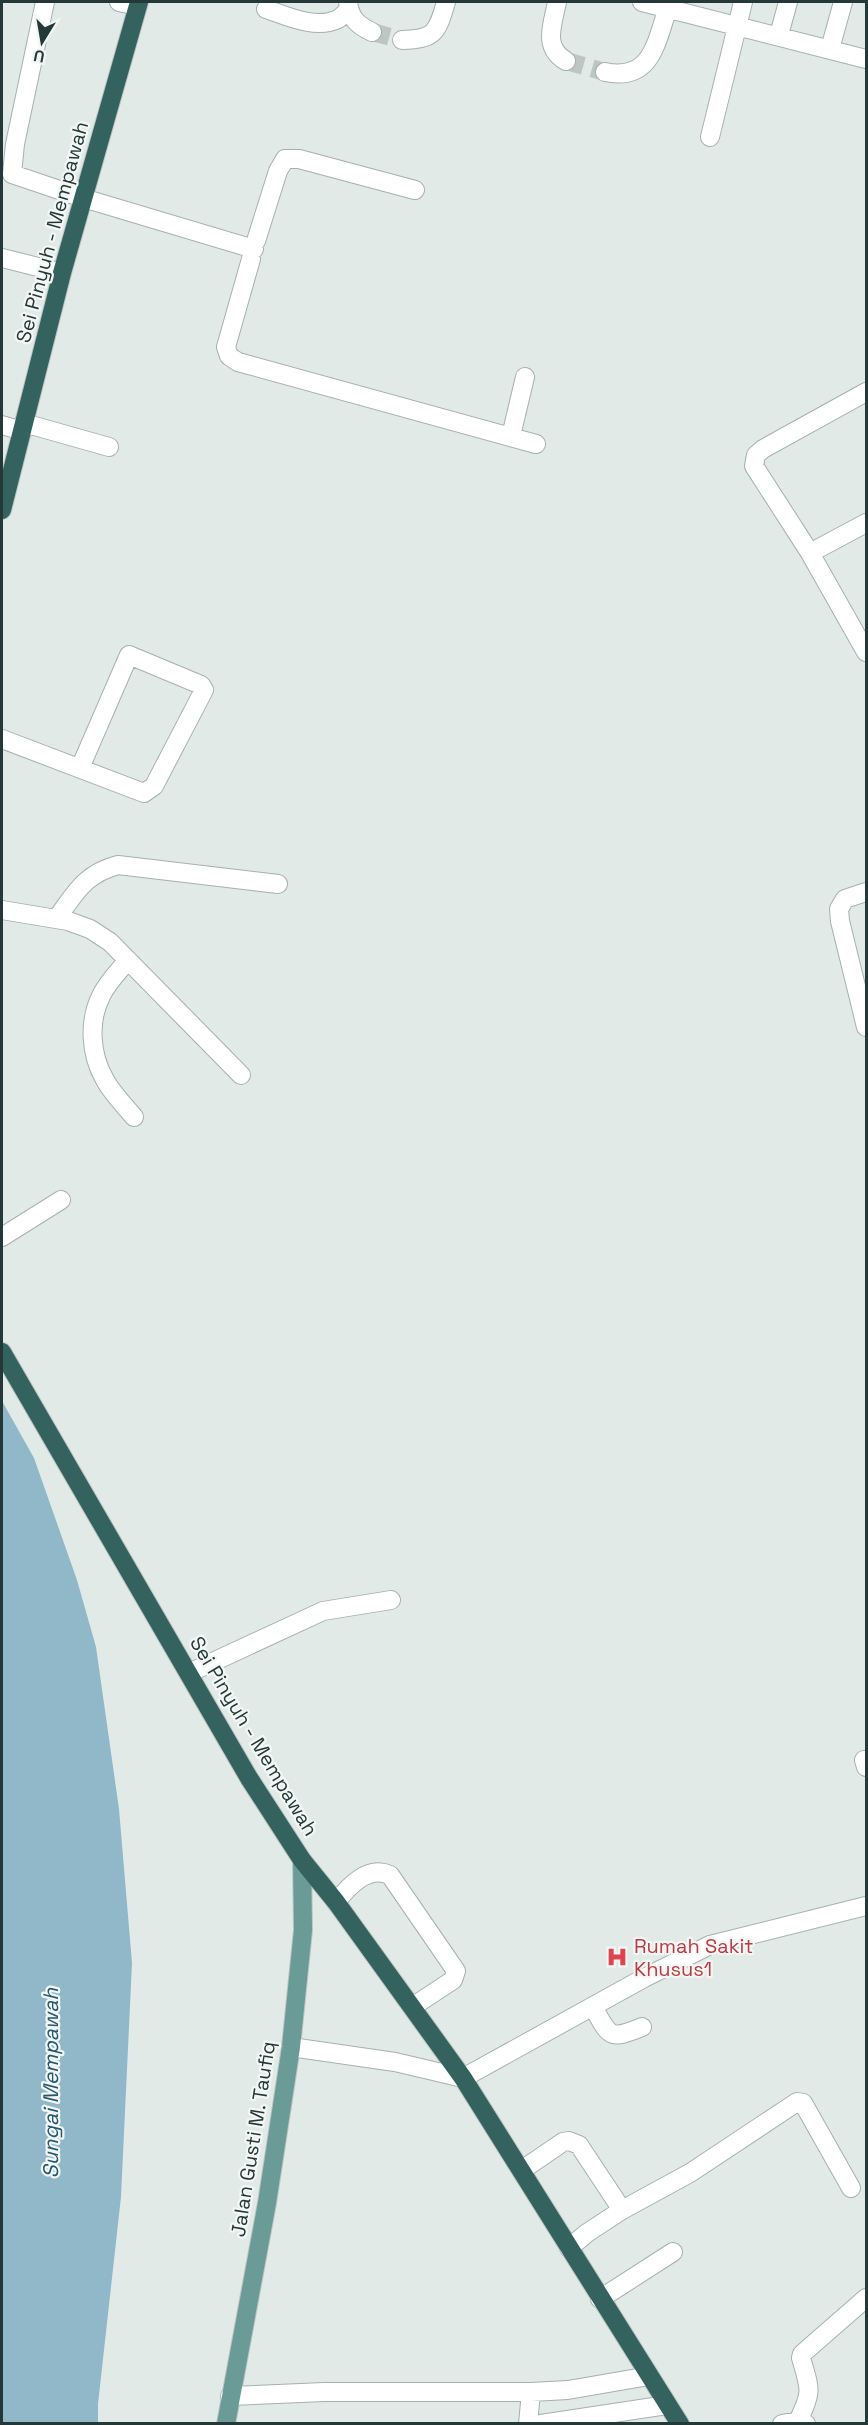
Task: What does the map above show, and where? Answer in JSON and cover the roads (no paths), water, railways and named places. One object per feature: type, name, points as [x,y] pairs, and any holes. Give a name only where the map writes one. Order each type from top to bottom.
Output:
[{"type":"highway","name":"Sei Pinyuh - Mempawah","points":[[2,510],[132,3]]},
{"type":"highway","name":"Sei Pinyuh - Mempawah","points":[[2,1352],[249,1778],[302,1860],[347,1891],[419,2002],[463,2078],[522,2170],[578,2240],[611,2292],[649,2376],[680,2424]]},
{"type":"main road","name":"Jalan Gusti M. Taufiq","points":[[226,2424],[267,2203],[291,2047],[303,1930],[302,1860]]},
{"type":"street","points":[[45,2],[7,175],[253,250]]},
{"type":"street","points":[[402,40],[422,39],[429,36],[436,29],[446,2]]},
{"type":"street","points":[[557,2],[551,35],[552,47],[555,55],[566,61]]},
{"type":"street","points":[[642,2],[867,59]]},
{"type":"street","points":[[710,137],[743,2]]},
{"type":"street","points":[[779,35],[788,2]]},
{"type":"street","points":[[830,49],[843,2]]},
{"type":"street","points":[[266,9],[302,21],[323,22],[338,19],[349,5],[359,25],[372,32]]},
{"type":"street","points":[[605,72],[618,75],[631,73],[642,67],[651,57],[668,8]]},
{"type":"street","points":[[415,190],[299,159],[285,159],[278,171],[253,250],[226,347],[229,356],[238,362],[536,444]]},
{"type":"street","points":[[2,258],[62,273]]},
{"type":"street","points":[[510,436],[525,377]]},
{"type":"street","points":[[867,392],[763,448],[756,455],[754,466],[810,553],[867,652]]},
{"type":"street","points":[[2,425],[23,427],[109,447]]},
{"type":"street","points":[[810,553],[867,523]]},
{"type":"street","points":[[2,739],[144,793],[154,786],[204,690],[201,685],[129,655],[80,768]]},
{"type":"street","points":[[56,919],[85,881],[100,870],[118,865],[278,884]]},
{"type":"street","points":[[867,892],[845,899],[839,909],[849,959],[867,1027]]},
{"type":"street","points":[[2,910],[56,919],[90,929],[110,942],[241,1075]]},
{"type":"street","points":[[128,960],[103,991],[92,1022],[97,1058],[105,1080],[134,1118]]},
{"type":"street","points":[[2,1237],[61,1200]]},
{"type":"street","points":[[189,1673],[323,1611],[391,1600]]},
{"type":"street","points":[[347,1891],[376,1871],[390,1875],[455,1966],[453,1980],[419,2002]]},
{"type":"street","points":[[291,2047],[395,2062],[463,2078],[710,1946],[867,1906]]},
{"type":"street","points":[[593,2007],[608,2031],[614,2036],[620,2036],[642,2027]]},
{"type":"street","points":[[578,2240],[622,2210],[690,2173],[797,2102],[803,2103],[851,2188]]},
{"type":"street","points":[[522,2170],[564,2142],[574,2142],[579,2145],[622,2210]]},
{"type":"street","points":[[611,2292],[673,2252]]},
{"type":"street","points":[[795,2423],[807,2403],[810,2388],[801,2358],[802,2354],[867,2298]]},
{"type":"street","points":[[230,2396],[324,2392],[531,2392],[568,2390],[649,2376]]},
{"type":"street","points":[[528,2424],[531,2392]]},
{"type":"street","points":[[541,2424],[667,2405]]},
{"type":"water","name":"Sungai Mempawah","points":[[2,1401],[34,1458],[77,1580],[96,1647],[119,1809],[132,1963],[121,2197],[98,2404],[98,2423],[2,2423]]},
{"type":"tunnel","points":[[372,32],[402,40]]},
{"type":"tunnel","points":[[566,61],[605,72]]},
{"type":"place","name":"Rumah Sakit Khusus1","points":[[617,1957]]}]
